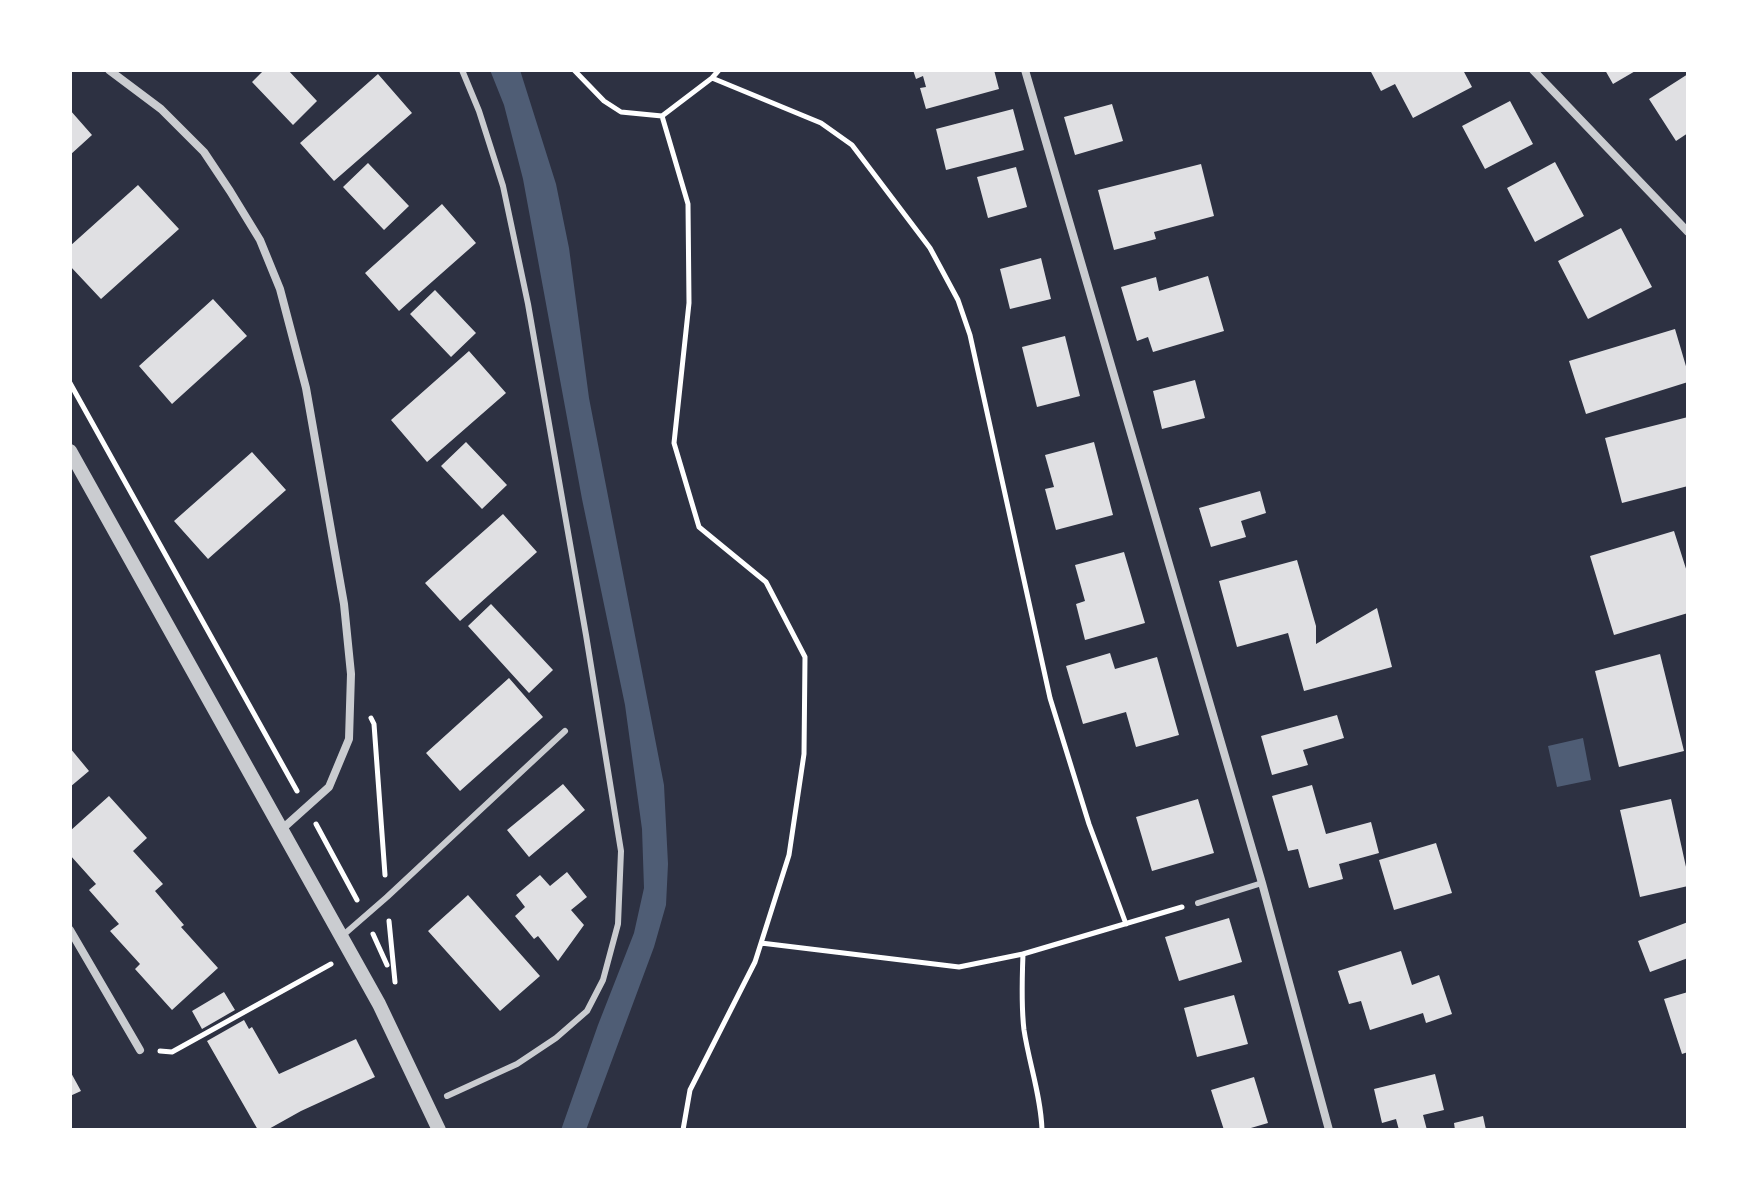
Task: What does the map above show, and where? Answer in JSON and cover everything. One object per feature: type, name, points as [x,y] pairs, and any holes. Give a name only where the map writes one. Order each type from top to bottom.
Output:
[{"type":"street","points":[[109,70],[161,109],[204,152],[260,240],[280,289],[306,388],[344,604],[351,674],[349,739],[329,787],[281,830]]},
{"type":"street","points":[[1025,70],[1262,883],[1329,1130]]},
{"type":"street","points":[[1533,70],[1688,232]]},
{"type":"street","points":[[70,451],[379,1004],[439,1130]]},
{"type":"street","points":[[70,930],[140,1050]]},
{"type":"lane","points":[[447,1096],[517,1064],[556,1038],[587,1011],[603,980],[618,924],[621,851],[528,304],[503,186],[462,70]]},
{"type":"lane","points":[[341,937],[565,731]]},
{"type":"lane","points":[[1198,903],[1262,883]]},
{"type":"path","points":[[574,70],[604,101],[621,112],[662,116],[719,70]]},
{"type":"path","points":[[712,78],[821,123],[845,139],[876,174],[946,274],[970,335],[1050,698],[1089,824],[1126,924]]},
{"type":"path","points":[[662,116],[688,204],[689,303],[674,443],[699,527],[766,582],[805,657],[804,754],[789,855],[755,962],[690,1090],[683,1130]]},
{"type":"path","points":[[70,383],[306,808]]},
{"type":"path","points":[[368,712],[374,724],[395,983]]},
{"type":"path","points":[[761,943],[959,967],[1023,954],[1198,903]]},
{"type":"path","points":[[140,1050],[172,1052],[332,963],[341,937]]},
{"type":"path","points":[[1023,954],[1024,1029],[1042,1130]]},
{"type":"water","points":[[490,70],[520,70],[556,184],[569,248],[589,398],[664,785],[668,864],[666,905],[654,947],[586,1130],[561,1130],[634,933],[644,888],[642,829],[625,705],[582,499],[523,179],[504,105]]},
{"type":"water","points":[[1583,738],[1591,780],[1557,787],[1548,746]]},
{"type":"building","points":[[264,70],[288,70],[317,101],[293,125],[252,82]]},
{"type":"building","points":[[913,70],[994,70],[999,89],[926,109],[920,88],[926,87],[923,76],[916,79]]},
{"type":"building","points":[[1370,70],[1463,70],[1472,87],[1413,118],[1395,84],[1381,91]]},
{"type":"building","points":[[1605,70],[1637,70],[1613,84]]},
{"type":"building","points":[[378,74],[412,113],[334,181],[300,143]]},
{"type":"building","points":[[1688,74],[1688,133],[1676,141],[1649,99]]},
{"type":"building","points":[[1510,101],[1533,144],[1485,169],[1462,126]]},
{"type":"building","points":[[1112,104],[1123,141],[1075,155],[1064,117]]},
{"type":"building","points":[[1013,109],[1024,150],[946,170],[936,129]]},
{"type":"building","points":[[70,110],[92,135],[70,155]]},
{"type":"building","points":[[1555,162],[1584,216],[1535,242],[1507,188]]},
{"type":"building","points":[[368,163],[409,206],[384,230],[343,187]]},
{"type":"building","points":[[1201,164],[1214,216],[1154,232],[1156,239],[1114,250],[1098,190]]},
{"type":"building","points":[[1016,167],[1027,207],[988,218],[977,177]]},
{"type":"building","points":[[138,185],[179,229],[101,299],[70,266],[70,246]]},
{"type":"building","points":[[442,204],[476,243],[399,311],[365,273]]},
{"type":"building","points":[[1621,228],[1652,287],[1588,319],[1558,261]]},
{"type":"building","points":[[1041,258],[1051,299],[1010,309],[1000,269]]},
{"type":"building","points":[[1208,276],[1224,331],[1153,352],[1148,337],[1137,341],[1121,287],[1156,277],[1159,291]]},
{"type":"building","points":[[435,290],[476,333],[451,357],[410,314]]},
{"type":"building","points":[[213,299],[247,336],[172,404],[139,366]]},
{"type":"building","points":[[1675,329],[1688,382],[1586,414],[1569,361]]},
{"type":"building","points":[[1065,336],[1080,396],[1037,407],[1022,347]]},
{"type":"building","points":[[469,351],[506,393],[427,462],[391,420]]},
{"type":"building","points":[[1195,380],[1205,418],[1162,429],[1153,391]]},
{"type":"building","points":[[1688,417],[1688,486],[1622,503],[1605,438]]},
{"type":"building","points":[[466,442],[507,485],[482,509],[441,466]]},
{"type":"building","points":[[1094,442],[1113,515],[1056,530],[1045,489],[1054,487],[1045,455]]},
{"type":"building","points":[[252,452],[286,490],[208,559],[174,521]]},
{"type":"building","points":[[1260,491],[1266,513],[1241,521],[1246,537],[1211,547],[1199,508]]},
{"type":"building","points":[[503,514],[537,552],[460,621],[425,583]]},
{"type":"building","points":[[1674,531],[1688,575],[1688,613],[1614,635],[1590,556]]},
{"type":"building","points":[[1124,552],[1145,623],[1085,640],[1076,604],[1085,601],[1075,565]]},
{"type":"building","points":[[1297,560],[1316,626],[1316,644],[1377,608],[1392,667],[1304,691],[1288,633],[1237,647],[1219,581]]},
{"type":"building","points":[[491,604],[553,670],[529,693],[468,626]]},
{"type":"building","points":[[1110,653],[1115,669],[1157,657],[1179,735],[1136,747],[1126,712],[1083,724],[1066,666]]},
{"type":"building","points":[[1660,654],[1684,751],[1619,767],[1595,671]]},
{"type":"building","points":[[509,678],[543,717],[460,791],[426,753]]},
{"type":"building","points":[[1337,715],[1344,738],[1303,750],[1308,765],[1272,775],[1261,736]]},
{"type":"building","points":[[70,748],[89,771],[70,787]]},
{"type":"building","points":[[563,784],[585,810],[529,857],[507,830]]},
{"type":"building","points":[[1312,785],[1326,834],[1371,822],[1379,853],[1339,864],[1343,879],[1309,888],[1298,849],[1288,851],[1272,796]]},
{"type":"building","points":[[109,796],[147,838],[133,851],[163,884],[155,891],[184,925],[181,927],[218,968],[172,1010],[135,969],[140,964],[110,931],[119,924],[89,890],[96,884],[70,855],[70,831]]},
{"type":"building","points":[[1198,799],[1214,853],[1152,871],[1136,817]]},
{"type":"building","points":[[1671,799],[1688,886],[1640,897],[1620,810]]},
{"type":"building","points":[[1436,843],[1452,893],[1394,910],[1379,860]]},
{"type":"building","points":[[567,872],[587,897],[571,910],[584,925],[558,961],[538,936],[534,939],[515,916],[525,907],[516,895],[540,875],[550,886]]},
{"type":"building","points":[[468,895],[540,976],[500,1011],[428,931]]},
{"type":"building","points":[[1229,918],[1242,962],[1179,981],[1165,937]]},
{"type":"building","points":[[1688,922],[1688,958],[1650,972],[1638,941]]},
{"type":"building","points":[[1401,951],[1412,985],[1439,975],[1452,1014],[1426,1023],[1423,1013],[1370,1030],[1361,1001],[1349,1004],[1338,971]]},
{"type":"building","points":[[224,992],[235,1010],[202,1029],[192,1011]]},
{"type":"building","points":[[1688,992],[1688,1052],[1682,1054],[1664,999]]},
{"type":"building","points":[[1234,995],[1248,1044],[1197,1057],[1184,1008]]},
{"type":"building","points":[[244,1020],[249,1029],[252,1027],[279,1074],[356,1039],[375,1077],[267,1130],[258,1130],[207,1041]]},
{"type":"building","points":[[70,1071],[81,1091],[70,1096]]},
{"type":"building","points":[[1435,1074],[1444,1110],[1423,1115],[1427,1130],[1399,1130],[1396,1119],[1382,1123],[1374,1089]]},
{"type":"building","points":[[1254,1077],[1268,1123],[1244,1130],[1224,1130],[1211,1090]]},
{"type":"building","points":[[1483,1116],[1486,1130],[1455,1130],[1454,1123]]}]
